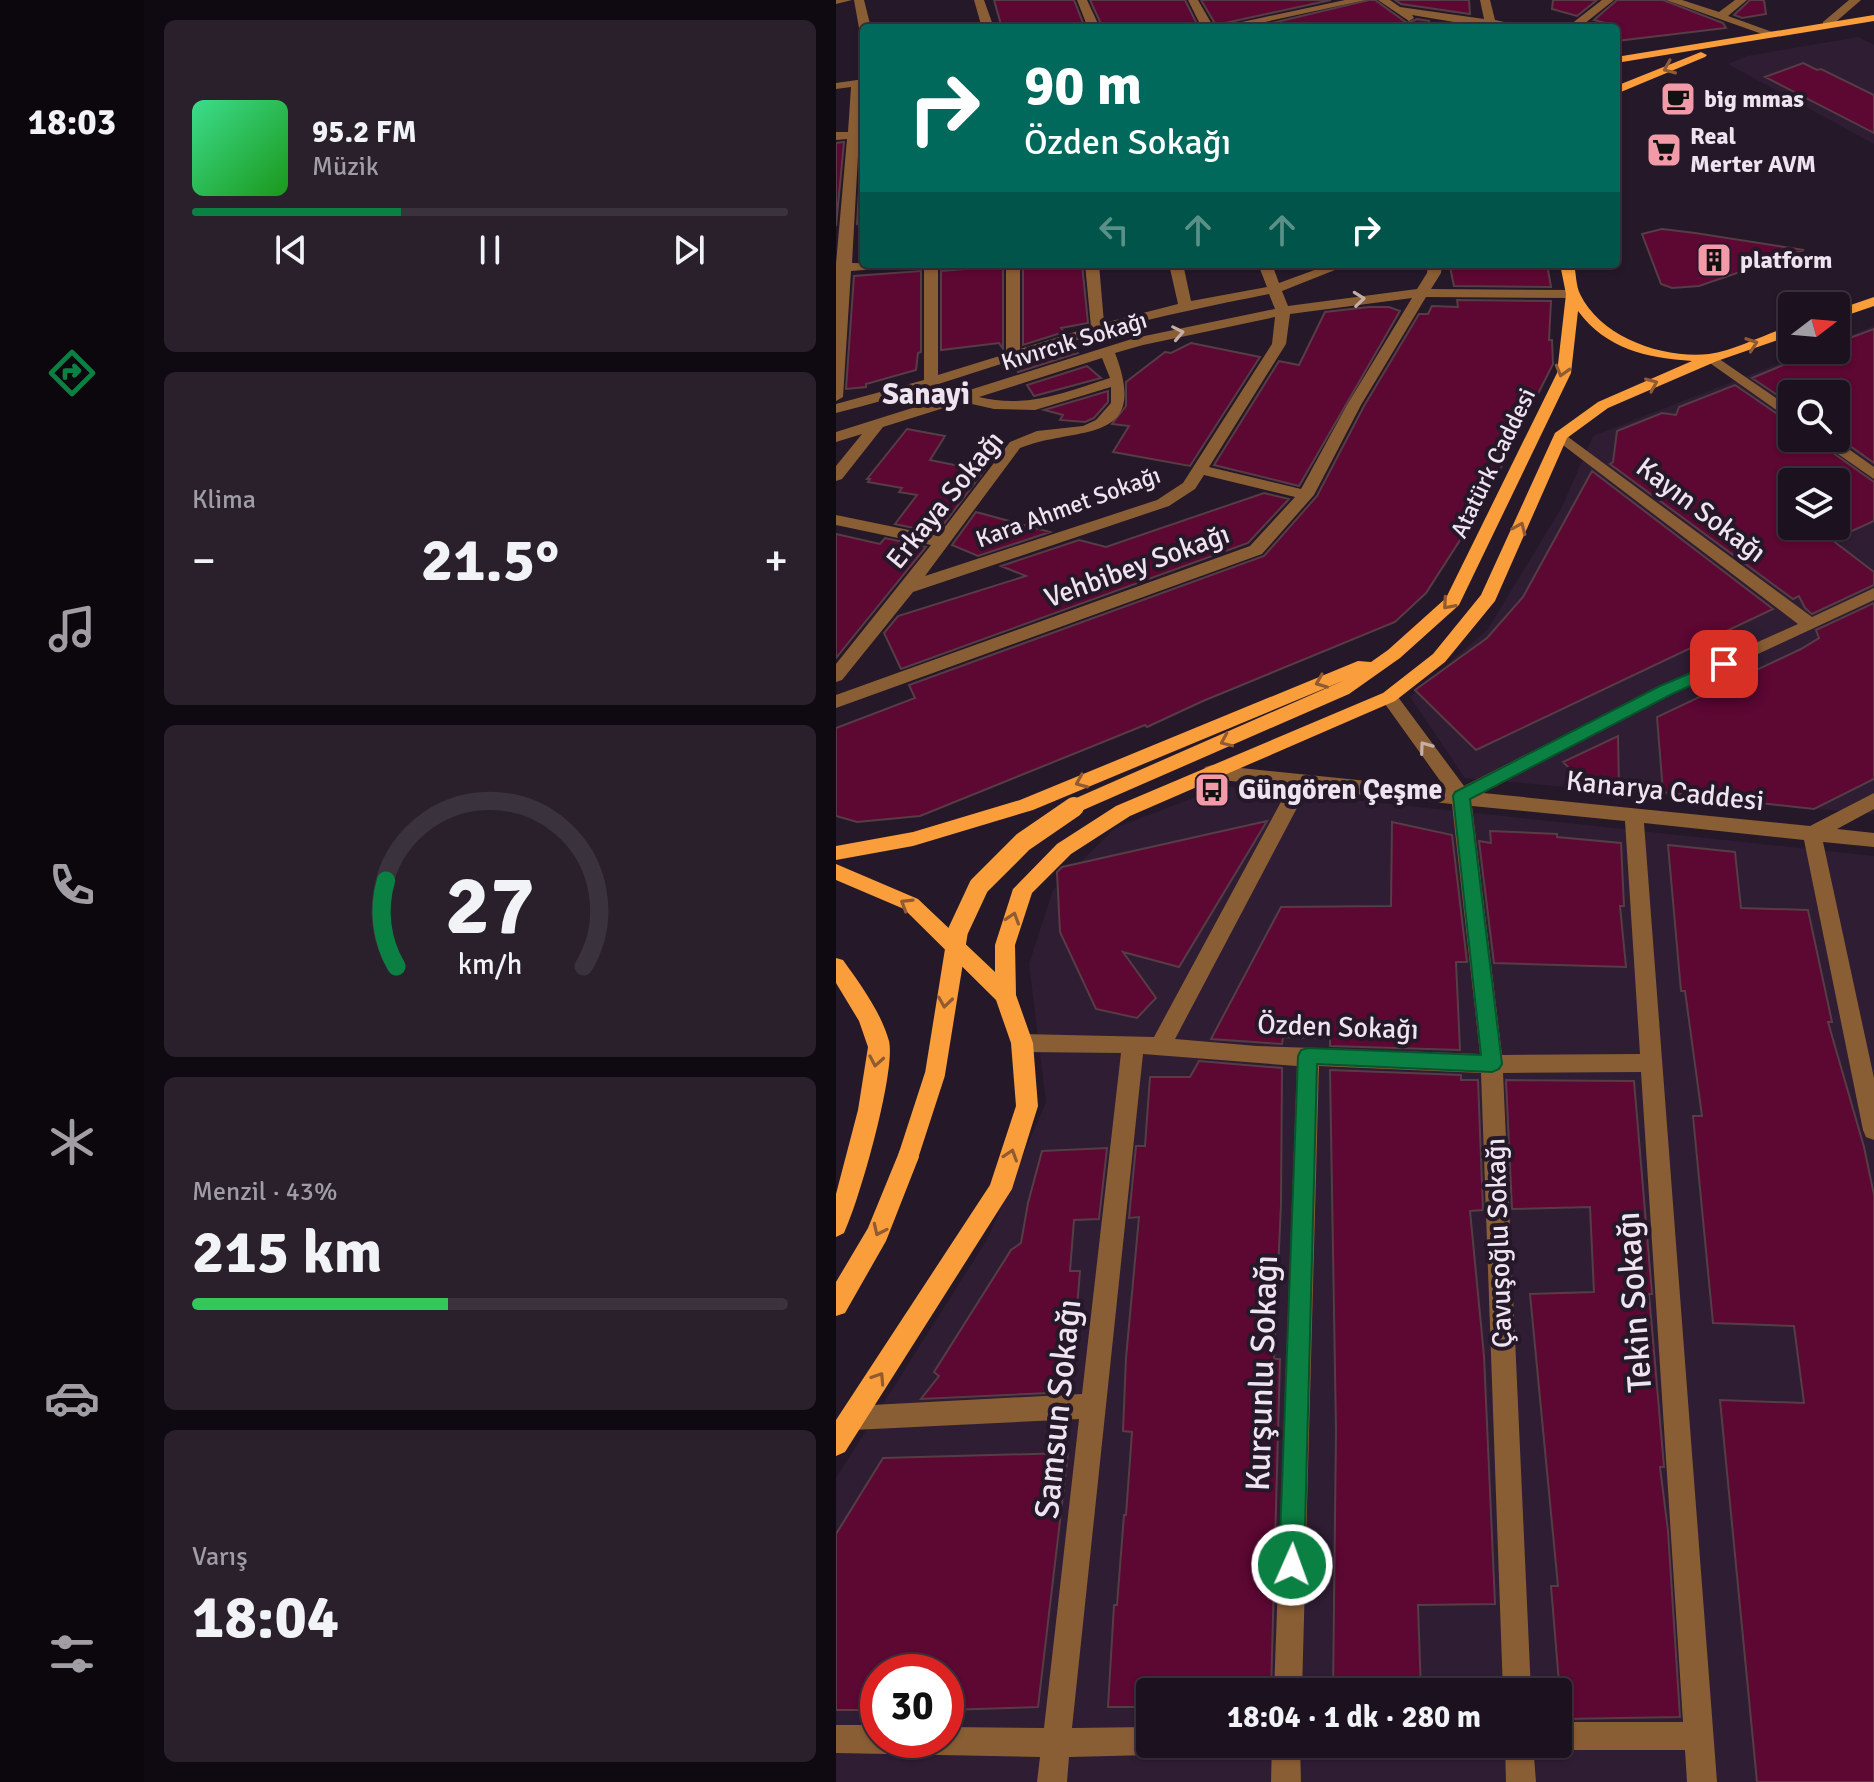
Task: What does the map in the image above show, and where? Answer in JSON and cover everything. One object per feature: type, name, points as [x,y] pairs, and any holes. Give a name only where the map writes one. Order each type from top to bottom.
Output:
[{"type":"main road","points":[[1620,59],[1874,18]]},
{"type":"main road","points":[[1827,24],[1866,32]]},
{"type":"main road","points":[[1620,88],[1697,56],[1769,33]]},
{"type":"main road","points":[[1620,52],[1639,57]]},
{"type":"main road","name":"Atatürk Caddesi","points":[[1394,654],[1453,601],[1564,373],[1573,294],[1568,268]]},
{"type":"main road","points":[[1573,294],[1591,322],[1630,349],[1712,358]]},
{"type":"main road","points":[[1850,310],[1874,301]]},
{"type":"main road","points":[[1560,436],[1603,405],[1712,358],[1778,335]]},
{"type":"main road","name":"Atatürk Caddesi","points":[[1005,995],[1005,945],[1023,889],[1064,849],[1123,811],[1389,697],[1439,658],[1489,597],[1560,436]]},
{"type":"main road","points":[[836,1305],[878,1233],[908,1157],[935,1074],[958,931],[979,886],[1023,842],[1074,807],[1343,690],[1394,654]]},
{"type":"main road","points":[[836,853],[913,839],[1026,805],[1394,654]]},
{"type":"main road","points":[[836,872],[911,904],[1005,995],[1022,1043],[1027,1106],[1000,1189],[836,1443]]},
{"type":"main road","points":[[836,966],[855,993],[879,1045],[866,1120],[836,1226]]},
{"type":"street","points":[[836,1],[847,0]]},
{"type":"street","points":[[859,0],[864,24]]},
{"type":"street","points":[[979,0],[987,24]]},
{"type":"street","points":[[1082,0],[1092,24]]},
{"type":"street","points":[[1193,0],[1206,24]]},
{"type":"street","points":[[1240,24],[1361,0]]},
{"type":"street","points":[[1383,0],[1418,24]]},
{"type":"street","points":[[1485,0],[1491,24]]},
{"type":"street","points":[[1577,24],[1609,0]]},
{"type":"street","points":[[1671,0],[1769,33]]},
{"type":"street","points":[[1722,15],[1742,0]]},
{"type":"street","points":[[1827,24],[1856,0]]},
{"type":"street","points":[[1398,10],[1485,24]]},
{"type":"street","points":[[836,86],[860,83],[859,134],[840,268],[836,397]]},
{"type":"street","points":[[836,136],[859,134]]},
{"type":"street","points":[[840,268],[860,266]]},
{"type":"street","points":[[931,268],[931,382]]},
{"type":"street","points":[[1013,268],[1013,355]]},
{"type":"street","points":[[1092,268],[1098,329]]},
{"type":"street","points":[[1177,268],[1185,306]]},
{"type":"street","points":[[1267,268],[1283,312]]},
{"type":"street","name":"Kıvırcık Sokağı","points":[[836,409],[1098,329],[1185,306],[1276,289],[1332,268]]},
{"type":"street","name":"Vehbibey Sokağı","points":[[836,702],[1256,550],[1306,495],[1354,405],[1434,269]]},
{"type":"street","name":"Kıvırcık Sokağı","points":[[836,437],[1140,341],[1319,304],[1422,293],[1573,294]]},
{"type":"street","name":"Kara Ahmet Sokağı","points":[[907,588],[1163,503],[1189,486],[1279,344],[1283,312]]},
{"type":"street","points":[[965,397],[994,405],[1035,406],[1118,380],[1108,353]]},
{"type":"street","points":[[1712,358],[1778,406]]},
{"type":"street","name":"Erkaya Sokağı","points":[[838,670],[907,588],[1015,445],[1037,436],[1087,430],[1101,423],[1118,404],[1118,380]]},
{"type":"street","points":[[836,476],[876,426]]},
{"type":"street","name":"Kayın Sokağı","points":[[1560,436],[1811,625]]},
{"type":"street","points":[[1843,452],[1874,474]]},
{"type":"street","points":[[1200,469],[1306,495]]},
{"type":"street","points":[[836,520],[942,542]]},
{"type":"street","points":[[1389,697],[1461,796],[1666,690],[1874,593]]},
{"type":"street","name":"Kanarya Caddesi","points":[[1212,772],[1874,840]]},
{"type":"street","points":[[1160,1046],[1301,782]]},
{"type":"street","name":"Çavuşoğlu Sokağı","points":[[1461,796],[1492,1064],[1516,1678]]},
{"type":"street","points":[[1874,800],[1812,834],[1874,1130]]},
{"type":"street","name":"Tekin Sokağı","points":[[1634,817],[1702,1782]]},
{"type":"street","name":"Özden Sokağı","points":[[1022,1043],[1133,1044],[1492,1064],[1653,1063]]},
{"type":"street","name":"Samsun Sokağı","points":[[1052,1782],[1133,1044]]},
{"type":"street","name":"Kurşunlu Sokağı","points":[[1288,1678],[1308,1056]]},
{"type":"street","points":[[853,1418],[1093,1406]]},
{"type":"street","points":[[1572,1736],[1697,1736]]},
{"type":"street","points":[[836,1739],[1136,1741]]},
{"type":"street","points":[[1286,1758],[1286,1782]]},
{"type":"street","points":[[1520,1758],[1521,1782]]},
{"type":"shaded area","points":[[1858,37],[1874,45],[1874,144],[1728,64],[1747,56]]},
{"type":"shaded area","points":[[1874,326],[1874,814],[1465,778],[1410,697],[1488,629],[1562,507],[1593,436],[1778,364],[1850,364],[1850,335]]},
{"type":"shaded area","points":[[1224,786],[1874,856],[1874,1782],[836,1782],[836,1478],[988,1238],[1046,1102],[1029,964],[1053,890],[1115,828]]},
{"type":"building","points":[[994,0],[1074,0],[1083,24],[1001,24]]},
{"type":"building","points":[[1090,0],[1185,0],[1197,24],[1101,24]]},
{"type":"building","points":[[1201,0],[1331,0],[1221,24],[1215,24]]},
{"type":"building","points":[[1369,0],[1375,0],[1407,23],[1417,19],[1430,21],[1411,24],[1268,24]]},
{"type":"building","points":[[1395,0],[1469,0],[1470,14],[1401,4]]},
{"type":"building","points":[[1553,0],[1597,0],[1577,16],[1552,9]]},
{"type":"building","points":[[1617,0],[1663,0],[1723,23],[1726,28],[1620,41],[1620,24],[1594,20]]},
{"type":"building","points":[[1750,0],[1764,0],[1766,14],[1742,18],[1734,15]]},
{"type":"building","points":[[1803,63],[1874,95],[1874,133],[1765,77]]},
{"type":"building","points":[[844,142],[836,226],[836,143]]},
{"type":"building","points":[[860,174],[860,224],[857,224]]},
{"type":"building","name":"platform","points":[[1662,229],[1804,250],[1699,286],[1672,288],[1661,284],[1642,234]]},
{"type":"building","points":[[1003,268],[1003,349],[999,343],[941,350],[941,271]]},
{"type":"building","points":[[1023,268],[1082,268],[1088,323],[1061,328],[1064,332],[1023,345]]},
{"type":"building","points":[[1450,268],[1548,268],[1551,287],[1454,286]]},
{"type":"building","points":[[921,271],[921,352],[918,353],[916,370],[866,384],[866,387],[846,389],[854,276]]},
{"type":"building","points":[[1457,300],[1551,301],[1549,340],[1552,340],[1553,364],[1480,509],[1426,593],[1395,622],[1147,727],[1145,725],[920,816],[857,822],[836,816],[836,728],[915,698],[909,685],[1264,556],[1317,496],[1364,406],[1419,314],[1428,314],[1432,306],[1458,307]]},
{"type":"building","points":[[1389,307],[1400,311],[1299,486],[1214,465],[1279,361],[1299,365],[1325,312]]},
{"type":"building","points":[[1874,329],[1874,463],[1850,446],[1850,380],[1778,380],[1778,396],[1752,378],[1786,364],[1850,364],[1850,338]]},
{"type":"building","points":[[1191,343],[1260,357],[1190,466],[1113,452],[1129,426],[1112,424],[1126,406],[1126,382],[1165,352],[1171,353]]},
{"type":"building","points":[[1073,345],[1078,353],[1018,372],[1012,364]]},
{"type":"building","points":[[1087,366],[1101,378],[1034,396],[1027,385]]},
{"type":"building","points":[[1735,385],[1778,414],[1778,452],[1832,452],[1874,482],[1874,521],[1850,532],[1850,468],[1778,468],[1778,540],[1832,540],[1874,572],[1874,585],[1812,614],[1799,596],[1793,599],[1610,464],[1613,462],[1617,431],[1662,413],[1676,415],[1679,407]]},
{"type":"building","points":[[1108,391],[1108,402],[1094,418],[1085,422],[1060,420],[1063,415],[1044,410]]},
{"type":"building","points":[[907,429],[945,436],[930,460],[984,471],[937,533],[895,524],[917,495],[899,492],[902,488],[868,482],[870,479],[867,479]]},
{"type":"building","points":[[1592,471],[1773,609],[1476,750],[1415,690],[1487,638],[1523,597]]},
{"type":"building","points":[[1264,493],[1289,499],[1248,543],[901,669],[884,633],[898,616],[1026,576],[1001,566],[1079,540],[1106,547]]},
{"type":"building","points":[[976,512],[1050,532],[978,556],[952,545]]},
{"type":"building","points":[[836,534],[880,544],[885,538],[926,547],[836,658]]},
{"type":"building","points":[[1874,603],[1874,779],[1814,809],[1663,792],[1657,717],[1801,649],[1819,638],[1816,630]]},
{"type":"building","points":[[1618,736],[1619,789],[1584,783],[1563,762]]},
{"type":"building","points":[[1267,821],[1179,967],[1123,952],[1156,998],[1137,1018],[1096,1009],[1060,932],[1057,872],[1062,867]]},
{"type":"building","points":[[1392,822],[1452,835],[1467,962],[1456,962],[1460,1050],[1330,1046],[1330,1038],[1283,1037],[1282,1044],[1211,1039],[1281,907],[1391,906]]},
{"type":"building","points":[[1490,831],[1557,834],[1557,837],[1621,843],[1624,906],[1620,906],[1626,967],[1494,963],[1479,841],[1491,843]]},
{"type":"building","points":[[1668,845],[1735,852],[1741,908],[1808,910],[1832,1022],[1828,1022],[1864,1147],[1874,1195],[1874,1782],[1757,1782],[1720,1400],[1804,1403],[1794,1326],[1713,1323],[1693,1116],[1702,1116],[1685,991],[1681,991]]},
{"type":"building","points":[[1199,1061],[1282,1068],[1281,1204],[1274,1359],[1280,1359],[1271,1678],[1136,1678],[1136,1707],[1108,1707],[1114,1605],[1117,1605],[1132,1432],[1123,1431],[1126,1358],[1139,1217],[1129,1218],[1136,1146],[1145,1146],[1150,1077],[1190,1077]]},
{"type":"building","points":[[1330,1070],[1461,1075],[1461,1080],[1478,1080],[1483,1210],[1470,1211],[1484,1356],[1495,1604],[1418,1605],[1421,1678],[1333,1678],[1336,1431]]},
{"type":"building","points":[[1506,1080],[1634,1081],[1652,1294],[1649,1294],[1664,1467],[1660,1467],[1668,1531],[1680,1717],[1572,1719],[1572,1678],[1559,1678],[1551,1586],[1558,1586],[1530,1294],[1594,1292],[1590,1207],[1512,1209]]},
{"type":"building","points":[[1107,1148],[1099,1219],[1074,1220],[1070,1271],[1080,1271],[1070,1392],[921,1399],[939,1376],[934,1372],[1011,1250],[1021,1243],[1042,1151]]},
{"type":"building","points":[[1068,1453],[1038,1707],[964,1709],[964,1654],[860,1654],[860,1710],[836,1710],[836,1534],[883,1458]]},
{"type":"place","name":"big mmas","points":[[1678,99]]},
{"type":"place","name":"Real Merter AVM","points":[[1664,150]]},
{"type":"place","name":"platform","points":[[1714,260]]},
{"type":"place","name":"Güngören Çeşme","points":[[1212,790]]},
{"type":"district","name":"Sanayi","points":[[926,394]]},
{"type":"route","points":[[1292,1565],[1308,1056],[1492,1064],[1461,796],[1666,690],[1724,664]]}]
